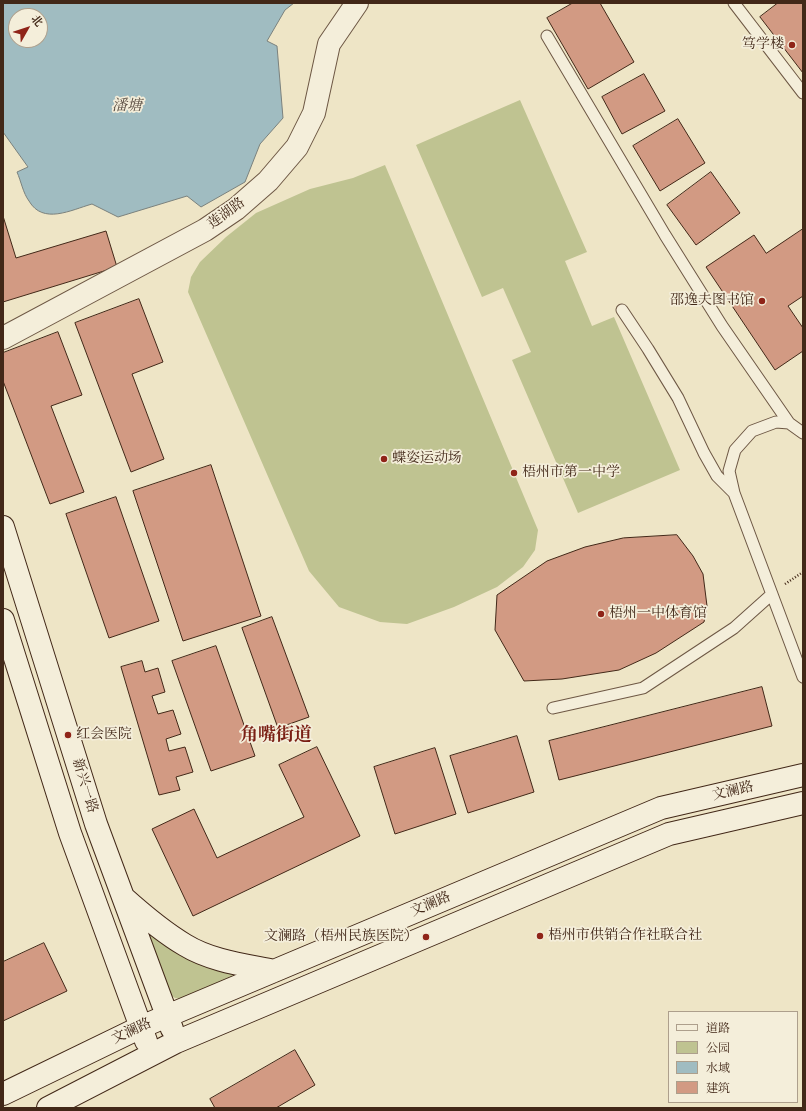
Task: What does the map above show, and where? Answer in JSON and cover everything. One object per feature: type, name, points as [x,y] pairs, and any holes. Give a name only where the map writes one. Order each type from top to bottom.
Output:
[{"type":"main road","name":"莲湖路","points":[[3,338],[205,230],[236,209],[268,181],[297,147],[314,113],[329,44],[358,3]]},
{"type":"main road","name":"新兴一路","points":[[3,527],[96,824],[176,1042]]},
{"type":"main road","name":"新兴一路","points":[[3,620],[70,833],[151,1054]]},
{"type":"main road","name":"文澜路","points":[[3,1094],[141,1027],[661,808],[803,776]]},
{"type":"main road","name":"文澜路","points":[[48,1108],[176,1042],[669,834],[803,803]]},
{"type":"main road","points":[[124,898],[186,946],[222,960],[274,971]]},
{"type":"lane","points":[[734,3],[803,93]]},
{"type":"lane","points":[[547,36],[665,235],[722,326],[790,423],[803,433]]},
{"type":"lane","points":[[622,310],[678,398],[704,453],[717,476],[734,493]]},
{"type":"lane","points":[[790,423],[776,422],[752,431],[735,450],[729,471],[734,493],[803,677]]},
{"type":"lane","points":[[553,708],[643,688],[734,628],[772,594]]},
{"type":"green space","points":[[520,100],[587,252],[565,261],[592,326],[614,317],[680,470],[578,513],[512,360],[531,352],[503,288],[482,297],[416,145]]},
{"type":"green space","name":"蝶姿运动场","points":[[385,165],[538,530],[535,550],[523,567],[497,587],[454,607],[407,624],[380,622],[339,607],[309,571],[188,292],[191,277],[200,262],[226,237],[256,213],[310,189],[353,178]]},
{"type":"green space","points":[[154,934],[233,973],[232,977],[182,999],[175,998],[169,994],[148,938],[149,935]]},
{"type":"water","name":"潘塘","points":[[3,3],[294,3],[285,10],[267,41],[277,46],[283,118],[260,144],[245,182],[201,207],[187,196],[118,217],[92,204],[67,212],[50,214],[35,208],[27,198],[17,172],[28,167],[3,132]]},
{"type":"building","points":[[573,3],[600,3],[634,62],[588,89],[547,18]]},
{"type":"building","name":"笃学楼","points":[[778,3],[803,3],[803,73],[760,17]]},
{"type":"building","points":[[644,74],[665,111],[622,134],[602,97]]},
{"type":"building","points":[[678,119],[705,163],[660,191],[633,146]]},
{"type":"building","points":[[711,172],[740,213],[696,245],[667,205]]},
{"type":"building","points":[[3,216],[16,258],[106,231],[117,267],[3,302]]},
{"type":"building","name":"邵逸夫图书馆","points":[[803,229],[803,296],[788,306],[803,328],[803,351],[775,370],[706,267],[754,235],[766,253]]},
{"type":"building","points":[[139,299],[163,362],[132,374],[164,459],[131,472],[75,323]]},
{"type":"building","points":[[58,332],[82,395],[51,406],[84,492],[50,504],[3,381],[3,353]]},
{"type":"building","points":[[211,465],[261,616],[183,641],[133,491]]},
{"type":"building","points":[[116,497],[159,621],[109,638],[66,514]]},
{"type":"building","name":"梧州一中体育馆","points":[[677,535],[693,556],[703,574],[707,606],[704,622],[656,653],[619,670],[562,679],[524,681],[495,630],[497,595],[547,561],[585,547],[623,538]]},
{"type":"building","points":[[272,617],[309,717],[278,728],[242,628]]},
{"type":"building","points":[[216,646],[255,756],[211,771],[172,661]]},
{"type":"building","points":[[142,661],[145,672],[158,668],[165,692],[152,696],[158,714],[173,710],[181,734],[166,739],[169,751],[185,747],[193,772],[176,777],[180,790],[159,795],[121,667]]},
{"type":"building","points":[[762,687],[772,726],[559,780],[549,741]]},
{"type":"building","points":[[517,736],[534,792],[468,813],[450,756]]},
{"type":"building","points":[[317,747],[360,836],[193,916],[152,829],[194,809],[217,858],[304,817],[279,765]]},
{"type":"building","points":[[435,748],[456,814],[395,834],[374,767]]},
{"type":"building","points":[[44,943],[67,991],[3,1021],[3,962]]},
{"type":"building","points":[[295,1050],[315,1085],[276,1108],[215,1108],[210,1099]]},
{"type":"place","name":"笃学楼","points":[[792,45]]},
{"type":"place","name":"邵逸夫图书馆","points":[[762,301]]},
{"type":"place","name":"蝶姿运动场","points":[[384,459]]},
{"type":"place","name":"梧州市第一中学","points":[[514,473]]},
{"type":"place","name":"梧州一中体育馆","points":[[601,614]]},
{"type":"place","name":"红会医院","points":[[68,735]]},
{"type":"place","name":"梧州市供销合作社联合社","points":[[540,936]]},
{"type":"place","name":"文澜路（梧州民族医院）","points":[[426,937]]},
{"type":"district","name":"角嘴街道","points":[[276,736]]}]
